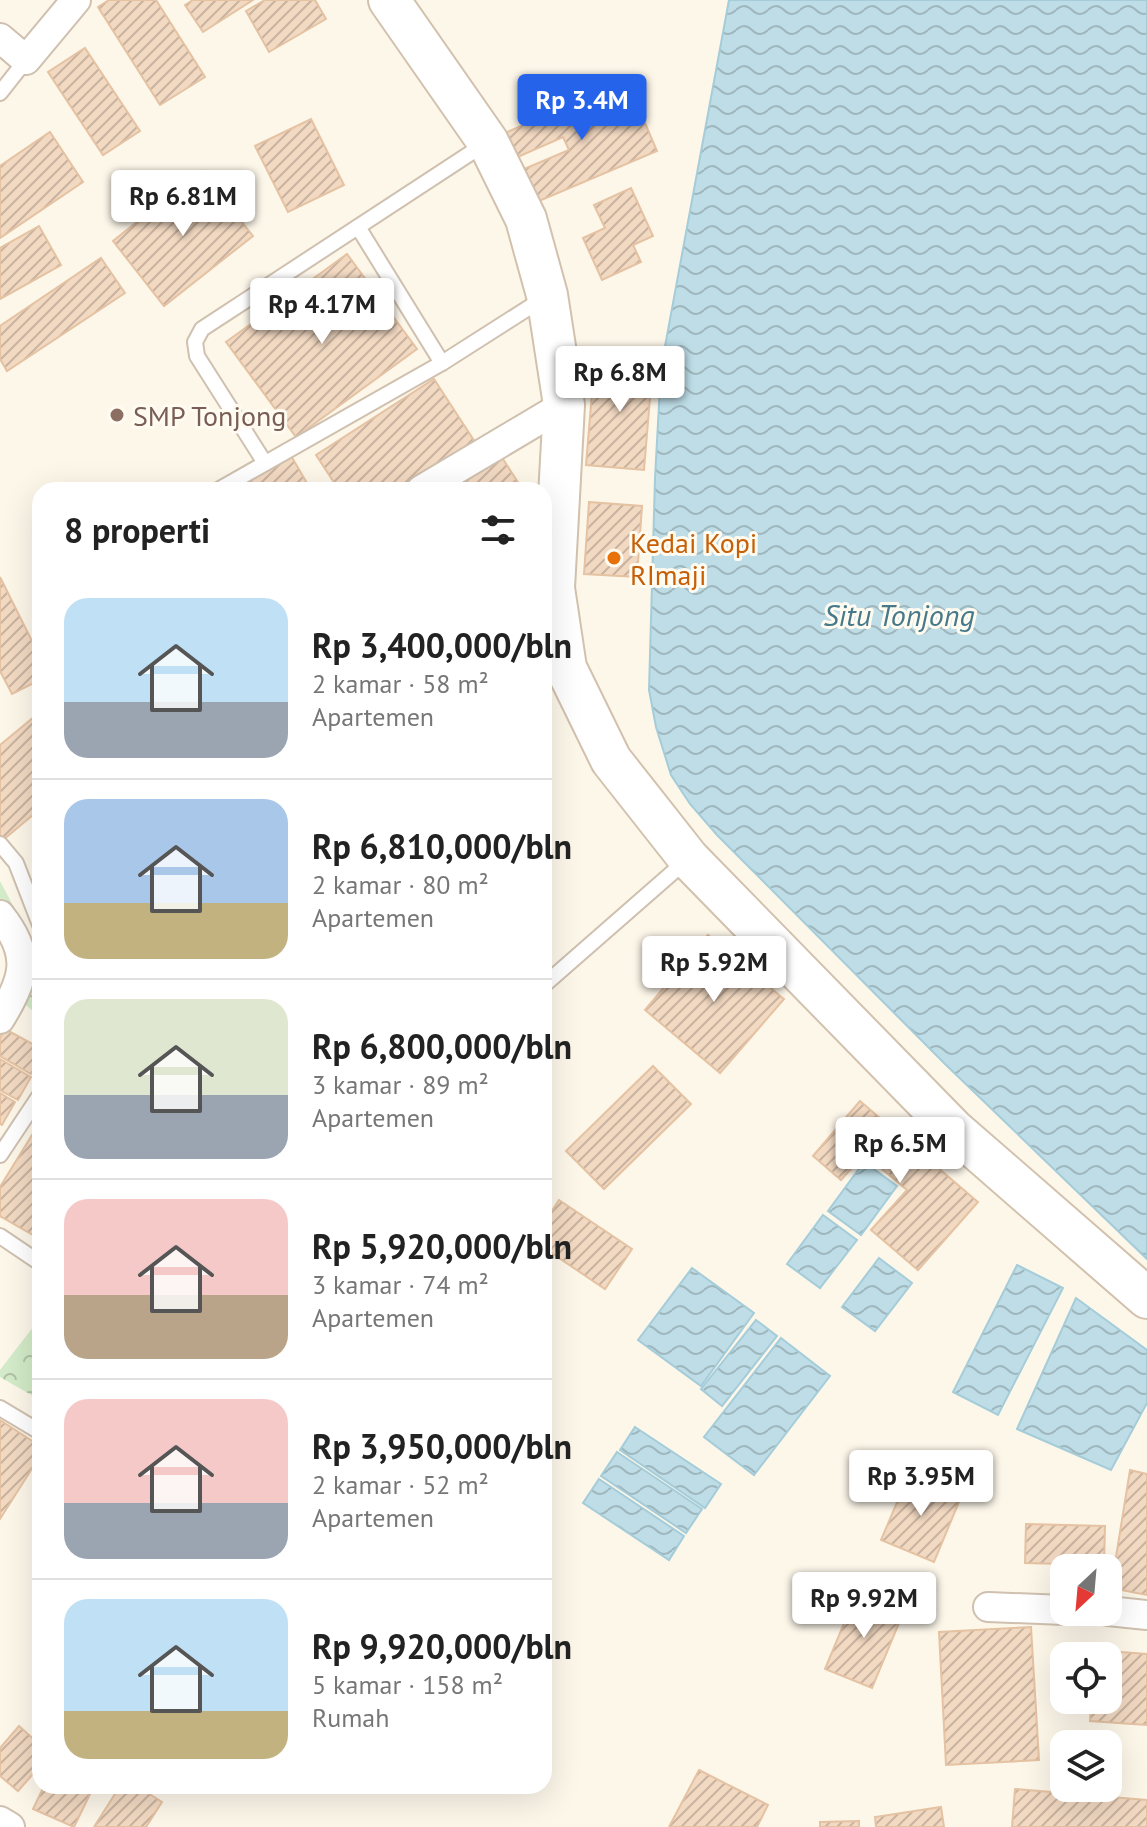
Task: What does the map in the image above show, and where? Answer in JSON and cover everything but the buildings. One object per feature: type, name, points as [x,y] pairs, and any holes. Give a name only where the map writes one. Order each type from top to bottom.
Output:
[{"type":"main road","points":[[389,0],[488,142],[526,219],[547,295],[564,405],[554,588],[566,668],[611,760],[689,859],[953,1129],[1147,1298]]},
{"type":"street","points":[[0,38],[26,60],[76,0]]},
{"type":"street","points":[[434,482],[564,405]]},
{"type":"street","points":[[0,915],[11,929],[23,961],[18,990],[0,1019]]},
{"type":"street","points":[[988,1607],[1050,1609]]},
{"type":"street","points":[[1122,1612],[1147,1615]]},
{"type":"street","points":[[0,1821],[10,1827]]},
{"type":"lane","points":[[0,93],[26,60]]},
{"type":"lane","points":[[265,463],[197,356],[195,342],[202,329],[488,142]]},
{"type":"lane","points":[[358,227],[442,363]]},
{"type":"lane","points":[[232,482],[442,363],[547,295]]},
{"type":"lane","points":[[0,844],[16,863],[32,904]]},
{"type":"lane","points":[[552,978],[689,859]]},
{"type":"lane","points":[[0,1155],[32,1107]]},
{"type":"lane","points":[[0,1236],[32,1258]]},
{"type":"lane","points":[[0,1408],[32,1427]]},
{"type":"green space","points":[[0,881],[32,941],[32,1010],[21,1001],[0,908]]},
{"type":"green space","points":[[32,1328],[32,1395],[0,1377],[0,1370]]},
{"type":"water","name":"Situ Tonjong","points":[[729,0],[1147,0],[1147,1259],[945,1064],[717,835],[690,804],[671,775],[656,727],[649,690],[661,368]]},
{"type":"water","points":[[864,1162],[897,1186],[861,1235],[828,1211]]},
{"type":"water","points":[[823,1215],[857,1240],[820,1288],[787,1264]]},
{"type":"water","points":[[879,1258],[912,1283],[875,1331],[842,1307]]},
{"type":"water","points":[[1017,1265],[1063,1288],[998,1415],[953,1392]]},
{"type":"water","points":[[692,1268],[754,1313],[701,1386],[638,1340]]},
{"type":"water","points":[[1076,1298],[1147,1350],[1147,1403],[1111,1470],[1017,1429]]},
{"type":"water","points":[[756,1320],[777,1336],[722,1406],[701,1389]]},
{"type":"water","points":[[781,1338],[830,1376],[754,1475],[704,1437]]},
{"type":"water","points":[[635,1427],[721,1484],[705,1508],[620,1450]]},
{"type":"water","points":[[617,1452],[702,1509],[686,1533],[601,1476]]},
{"type":"water","points":[[599,1479],[684,1536],[669,1560],[583,1503]]},
{"type":"place","name":"SMP Tonjong","points":[[117,415]]},
{"type":"place","name":"Kedai Kopi RImaji","points":[[614,558]]}]
